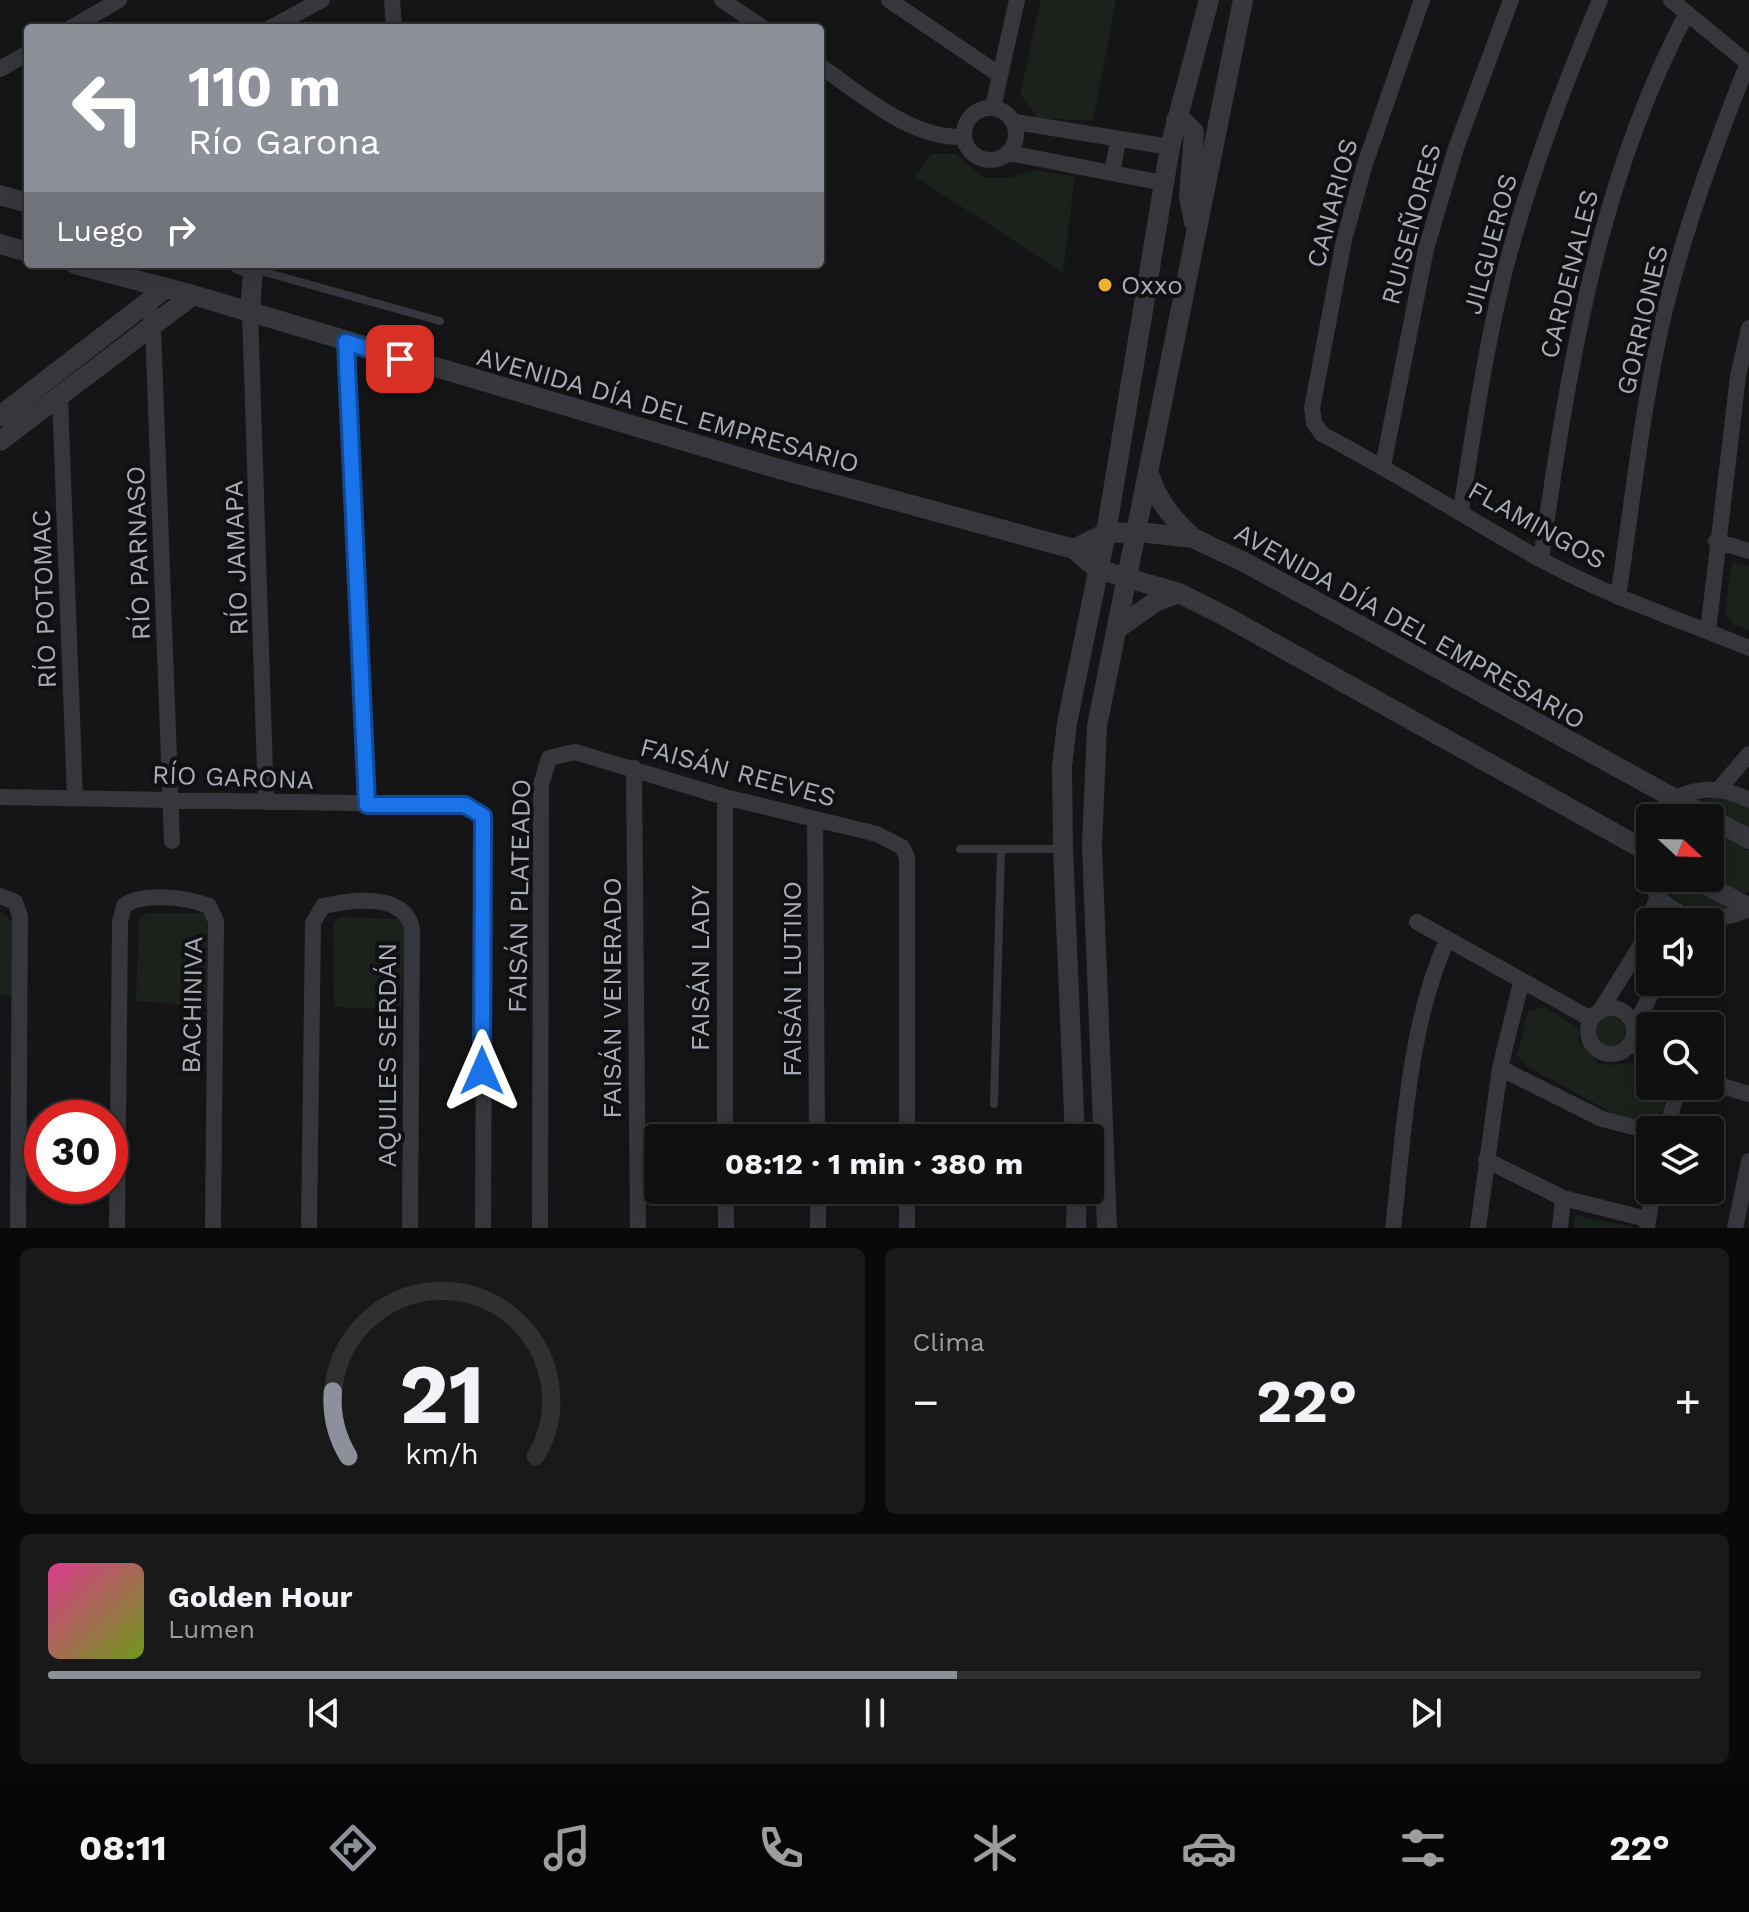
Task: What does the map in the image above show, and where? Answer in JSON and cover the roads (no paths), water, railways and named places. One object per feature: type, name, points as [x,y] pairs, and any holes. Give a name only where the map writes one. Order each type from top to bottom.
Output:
[{"type":"street","points":[[78,24],[119,0]]},
{"type":"street","points":[[277,24],[322,0]]},
{"type":"street","points":[[392,0],[394,24]]},
{"type":"street","points":[[722,0],[757,24]]},
{"type":"street","points":[[889,0],[1000,75]]},
{"type":"street","points":[[993,107],[1017,0]]},
{"type":"street","points":[[1075,1124],[1063,849],[1062,767],[1067,723],[1106,533],[1151,281],[1170,147],[1209,0]]},
{"type":"street","points":[[1103,1124],[1092,846],[1093,770],[1105,676],[1139,532],[1243,0]]},
{"type":"street","name":"CANARIOS","points":[[1314,423],[1312,408],[1344,240],[1364,167],[1422,0]]},
{"type":"street","name":"RUISEÑORES","points":[[1383,466],[1426,249],[1456,148],[1511,0]]},
{"type":"street","name":"JILGUEROS","points":[[1461,510],[1485,359],[1502,281],[1563,88],[1600,0]]},
{"type":"street","points":[[1671,0],[1748,63]]},
{"type":"street","name":"CARDENALES","points":[[1541,559],[1569,370],[1588,284],[1637,119],[1687,13]]},
{"type":"street","points":[[0,69],[24,55]]},
{"type":"street","name":"GORRIONES","points":[[1618,597],[1650,383],[1671,285],[1704,174],[1748,63]]},
{"type":"street","points":[[824,69],[923,132],[943,138],[964,137]]},
{"type":"street","points":[[1009,153],[1017,139],[1015,122],[1006,112],[993,107],[977,110],[966,122],[964,137],[976,157],[987,161],[1009,153],[1163,183]]},
{"type":"street","points":[[1176,120],[1185,123],[1194,132],[1189,197],[1196,230]]},
{"type":"street","points":[[1015,122],[1170,147]]},
{"type":"street","points":[[1112,173],[1118,141]]},
{"type":"street","points":[[0,195],[24,202]]},
{"type":"street","points":[[0,244],[24,251]]},
{"type":"street","name":"AVENIDA DÍA DEL EMPRESARIO","points":[[90,268],[193,295],[779,469],[1074,549],[1097,569],[1179,593],[1636,845]]},
{"type":"street","points":[[246,268],[250,312]]},
{"type":"street","points":[[0,416],[148,305],[166,288]]},
{"type":"street","points":[[0,441],[193,295]]},
{"type":"street","name":"RÍO PARNASO","points":[[148,305],[153,327],[172,841]]},
{"type":"street","name":"RÍO JAMAPA","points":[[250,312],[266,802]]},
{"type":"street","points":[[1708,631],[1716,541],[1738,376],[1749,328]]},
{"type":"street","points":[[346,342],[367,805]]},
{"type":"street","name":"RÍO POTOMAC","points":[[60,398],[75,798]]},
{"type":"street","name":"FLAMINGOS","points":[[1314,423],[1322,434],[1461,510],[1541,559],[1618,597],[1749,648]]},
{"type":"street","points":[[1149,474],[1157,498],[1193,538]]},
{"type":"street","name":"AVENIDA DÍA DEL EMPRESARIO","points":[[1074,549],[1106,533],[1139,532],[1193,538],[1246,563],[1684,804]]},
{"type":"street","points":[[1716,541],[1749,551]]},
{"type":"street","points":[[1117,629],[1155,602],[1179,593]]},
{"type":"street","name":"FAISÁN REEVES","points":[[549,758],[575,752],[725,797],[890,839],[907,857],[907,1124]]},
{"type":"street","points":[[1719,789],[1749,754]]},
{"type":"street","name":"FAISÁN PLATEADO","points":[[540,1228],[541,785],[549,758]]},
{"type":"street","name":"FAISÁN VENERADO","points":[[634,768],[638,1228]]},
{"type":"street","points":[[1670,804],[1696,790],[1719,789],[1749,800]]},
{"type":"street","name":"RÍO GARONA","points":[[0,797],[465,805],[483,816],[483,1228]]},
{"type":"street","name":"FAISÁN LADY","points":[[725,797],[725,1124]]},
{"type":"street","name":"FAISÁN LUTINO","points":[[815,819],[817,1124]]},
{"type":"street","name":"AVENIDA DÍA DEL EMPRESARIO","points":[[1724,826],[1749,839]]},
{"type":"street","points":[[1657,892],[1673,908]]},
{"type":"street","points":[[1720,892],[1749,908]]},
{"type":"street","points":[[1655,908],[1658,895]]},
{"type":"street","points":[[0,896],[15,902],[20,916],[18,1228]]},
{"type":"street","name":"BACHINIVA","points":[[117,1228],[120,922],[124,906],[144,899],[199,902],[209,906],[216,921],[213,1228]]},
{"type":"street","name":"AQUILES SERDÁN","points":[[309,1228],[313,923],[323,906],[382,902],[399,906],[406,912],[412,929],[410,1228]]},
{"type":"street","points":[[1724,919],[1749,908]]},
{"type":"street","points":[[1417,922],[1521,983],[1596,1015],[1620,1010],[1632,1020],[1636,1039]]},
{"type":"street","points":[[1393,1228],[1416,1037],[1424,999],[1447,940]]},
{"type":"street","points":[[1636,961],[1596,1015],[1588,1033],[1599,1051],[1614,1054],[1633,1036],[1651,996]]},
{"type":"street","points":[[1478,1228],[1500,1068],[1521,983]]},
{"type":"street","points":[[1500,1068],[1602,1119],[1636,1128]]},
{"type":"street","points":[[1724,1086],[1749,1094]]},
{"type":"street","points":[[1075,1112],[1090,1118],[1095,1124]]},
{"type":"street","points":[[1104,1157],[1107,1228]]},
{"type":"street","points":[[1486,1160],[1563,1198],[1647,1224],[1651,1204]]},
{"type":"street","points":[[1735,1228],[1749,1161]]},
{"type":"street","points":[[1560,1228],[1563,1198]]},
{"type":"street","points":[[726,1204],[726,1228]]},
{"type":"street","points":[[818,1204],[818,1228]]},
{"type":"street","points":[[907,1204],[907,1228]]},
{"type":"street","points":[[1076,1228],[1077,1204]]},
{"type":"lane","points":[[253,268],[440,321]]},
{"type":"lane","points":[[960,849],[1063,849]]},
{"type":"lane","points":[[994,1104],[1001,850]]},
{"type":"place","name":"Oxxo","points":[[1105,285]]}]
